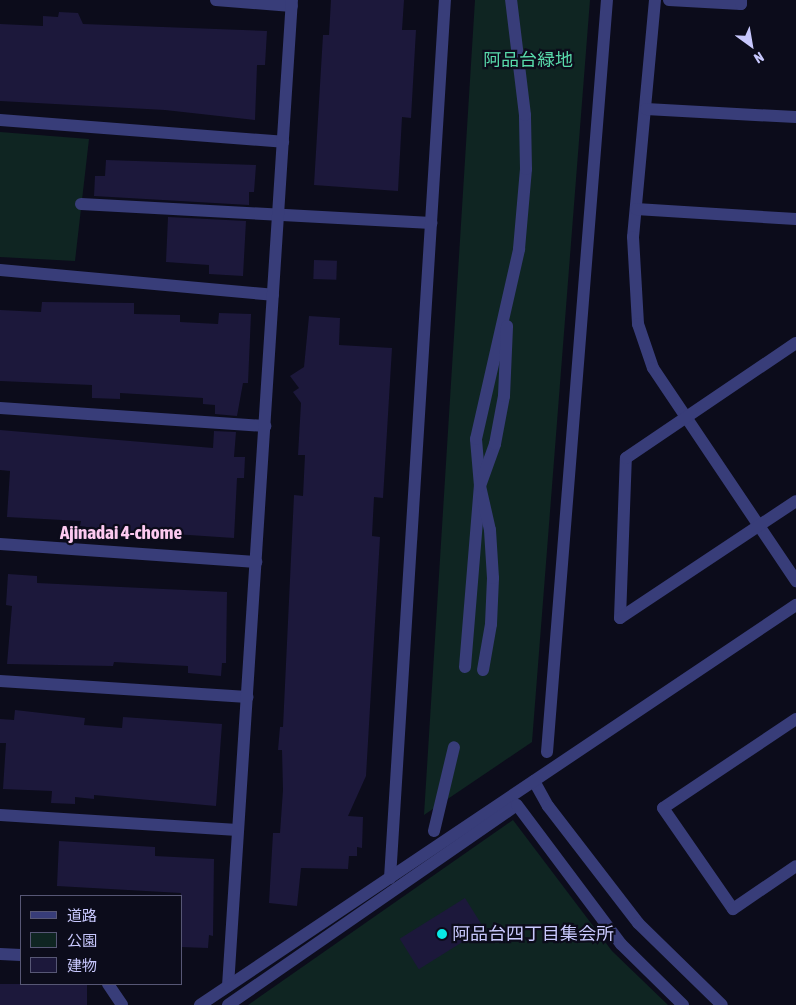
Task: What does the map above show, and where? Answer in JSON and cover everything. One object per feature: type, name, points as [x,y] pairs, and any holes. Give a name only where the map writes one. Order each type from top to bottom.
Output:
[{"type":"street","points":[[216,0],[292,3],[228,986]]},
{"type":"street","points":[[390,878],[445,0]]},
{"type":"street","points":[[482,670],[491,624],[493,578],[490,530],[480,486],[476,439],[519,249],[526,169],[525,115],[511,0]]},
{"type":"street","points":[[548,752],[607,0]]},
{"type":"street","points":[[655,0],[633,237],[638,324],[653,368],[796,581]]},
{"type":"street","points":[[669,0],[741,4],[741,0]]},
{"type":"street","points":[[646,110],[796,117]]},
{"type":"street","points":[[0,120],[283,142]]},
{"type":"street","points":[[81,204],[278,217],[431,223]]},
{"type":"street","points":[[636,209],[796,219]]},
{"type":"street","points":[[0,270],[273,295]]},
{"type":"street","points":[[465,667],[480,486],[495,444],[504,396],[507,306]]},
{"type":"street","points":[[796,343],[685,416],[626,458],[620,618],[796,501]]},
{"type":"street","points":[[0,408],[265,426]]},
{"type":"street","points":[[0,544],[256,562]]},
{"type":"street","points":[[200,1005],[796,605]]},
{"type":"street","points":[[0,681],[247,697]]},
{"type":"street","points":[[796,719],[663,808],[733,909],[796,866]]},
{"type":"street","points":[[434,831],[454,747]]},
{"type":"street","points":[[534,781],[548,806],[638,923],[722,1005]]},
{"type":"street","points":[[228,1005],[517,805],[621,944],[683,1005]]},
{"type":"street","points":[[523,814],[523,834]]},
{"type":"street","points":[[0,815],[238,830]]},
{"type":"street","points":[[0,954],[20,956]]},
{"type":"street","points":[[109,985],[122,1005]]},
{"type":"green space","name":"阿品台緑地","points":[[475,0],[590,0],[532,742],[424,815]]},
{"type":"green space","points":[[0,132],[89,139],[75,261],[0,257]]},
{"type":"green space","points":[[513,820],[612,951],[668,1005],[248,1005]]},
{"type":"building","points":[[331,0],[404,0],[402,30],[416,30],[411,118],[402,117],[398,191],[314,185],[323,35],[329,35]]},
{"type":"building","points":[[59,12],[78,13],[83,24],[267,31],[265,65],[257,65],[255,120],[165,110],[0,101],[0,24],[43,26],[43,16],[58,17]]},
{"type":"building","points":[[106,160],[256,165],[254,192],[249,192],[249,205],[94,196],[95,176],[105,176]]},
{"type":"building","points":[[168,217],[246,221],[243,276],[209,274],[209,265],[166,262]]},
{"type":"building","points":[[314,260],[337,261],[336,280],[313,279]]},
{"type":"building","points":[[42,302],[134,303],[134,314],[180,315],[180,322],[218,324],[219,313],[251,314],[248,383],[243,383],[237,416],[215,414],[215,405],[203,404],[203,398],[120,393],[120,399],[92,398],[92,385],[0,381],[0,310],[41,312]]},
{"type":"building","points":[[309,316],[340,318],[339,345],[392,348],[383,498],[374,497],[372,536],[380,537],[366,776],[348,816],[363,817],[362,848],[357,847],[357,856],[349,856],[348,869],[301,868],[297,906],[269,903],[273,833],[280,833],[283,790],[282,750],[278,750],[280,727],[283,727],[294,495],[303,496],[305,455],[298,455],[301,403],[293,392],[299,388],[290,376],[304,367]]},
{"type":"building","points":[[0,430],[213,448],[214,431],[236,432],[234,457],[245,457],[244,478],[237,478],[234,538],[99,529],[80,526],[81,521],[7,517],[10,471],[0,470]]},
{"type":"building","points":[[8,574],[37,576],[37,583],[227,592],[226,663],[222,663],[221,676],[188,673],[188,666],[114,662],[113,666],[7,664],[12,606],[6,605]]},
{"type":"building","points":[[15,710],[85,718],[84,725],[122,728],[123,717],[222,724],[216,806],[94,795],[94,799],[75,797],[75,804],[51,803],[52,791],[3,789],[6,743],[0,743],[0,719],[14,720]]},
{"type":"building","points":[[59,841],[155,847],[155,856],[214,859],[213,936],[209,935],[208,948],[182,947],[181,893],[57,886]]},
{"type":"building","name":"阿品台四丁目集会所","points":[[465,898],[484,929],[419,969],[400,939]]},
{"type":"building","points":[[0,984],[87,985],[87,1005],[0,1005]]},
{"type":"place","name":"阿品台四丁目集会所","points":[[442,934]]},
{"type":"district","name":"Ajinadai 4-chome","points":[[121,533]]}]
